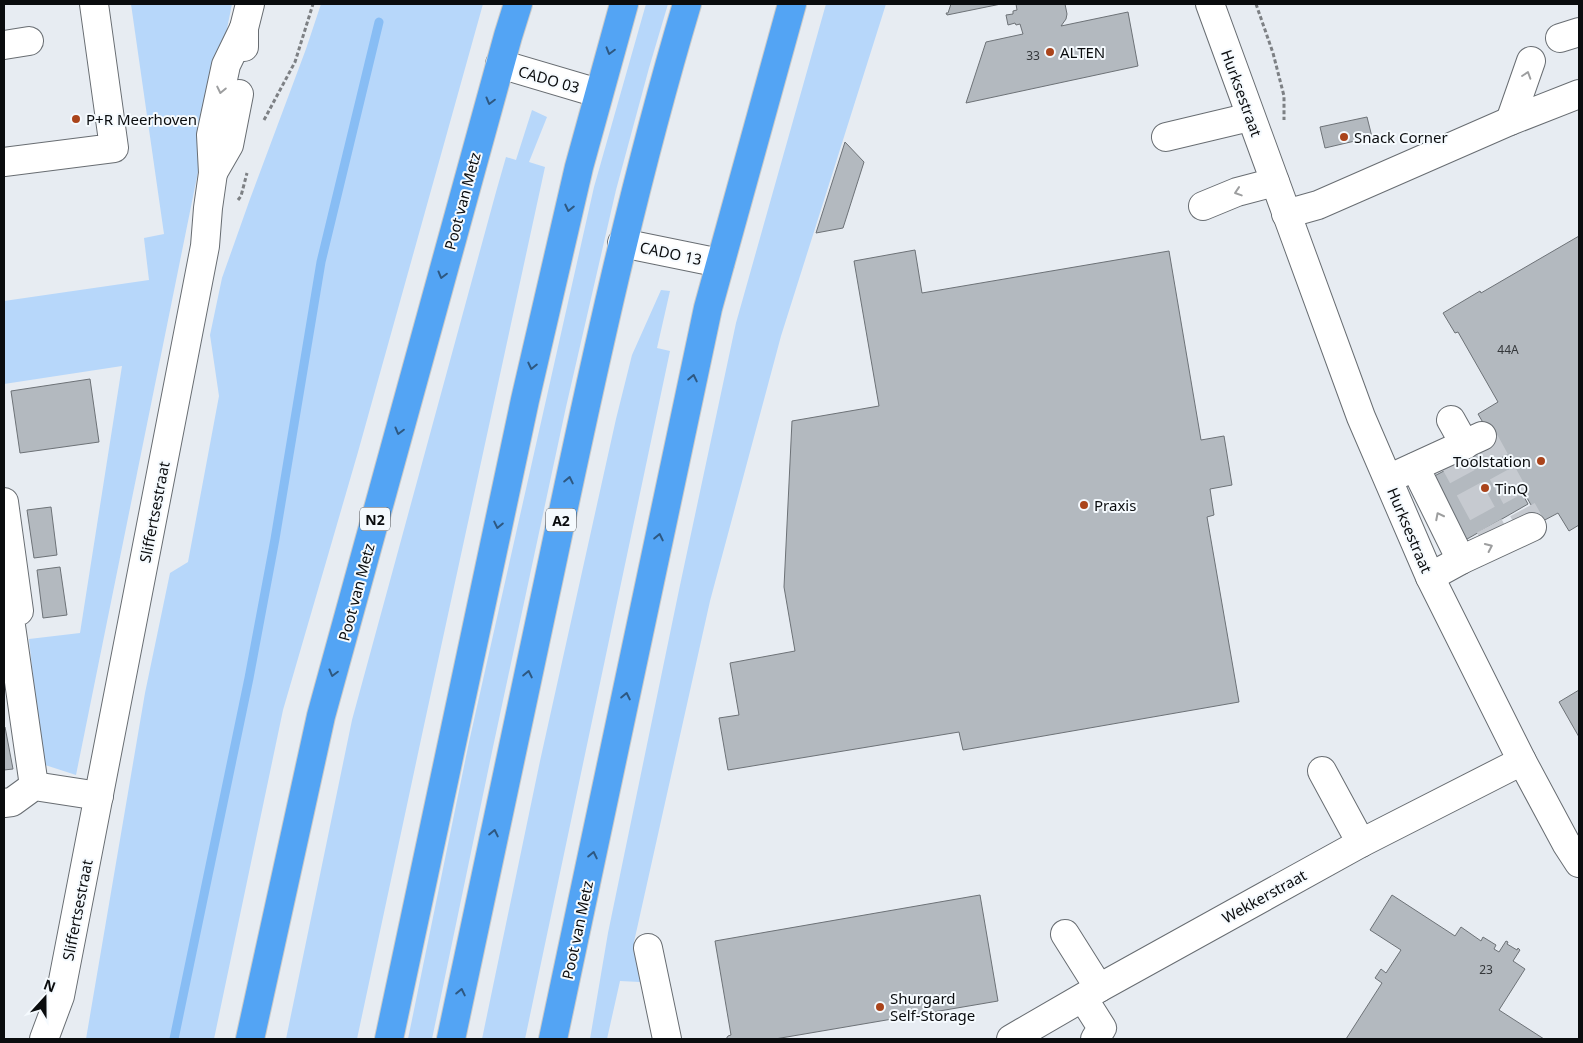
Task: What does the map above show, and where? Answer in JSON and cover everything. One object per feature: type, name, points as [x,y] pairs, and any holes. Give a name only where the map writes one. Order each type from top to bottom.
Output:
[{"type":"highway","name":"Poot van Metz","points":[[250,1039],[321,716],[518,4]]},
{"type":"highway","points":[[390,1039],[525,400],[578,168],[624,4]]},
{"type":"highway","name":"A2","points":[[451,1039],[584,411],[622,243],[664,82],[687,4]]},
{"type":"highway","name":"Poot van Metz","points":[[553,1039],[708,308],[792,4]]},
{"type":"street","points":[[4,162],[114,148],[94,4]]},
{"type":"street","name":"Hurksestraat","points":[[1210,4],[1361,417],[1388,480],[1430,577],[1522,761],[1566,843],[1579,863]]},
{"type":"street","name":"Sliffertsestraat","points":[[44,1039],[60,996],[205,246],[213,173],[229,145],[244,74],[247,16]]},
{"type":"street","points":[[1510,121],[1531,61]]},
{"type":"street","name":"CADO 03","points":[[500,64],[598,93]]},
{"type":"street","points":[[1286,214],[1318,205],[1510,121],[1579,94]]},
{"type":"street","points":[[1166,137],[1250,117]]},
{"type":"street","points":[[1203,206],[1237,192],[1275,182]]},
{"type":"street","name":"CADO 13","points":[[622,243],[720,263]]},
{"type":"street","points":[[1388,480],[1473,441],[1451,420]]},
{"type":"street","points":[[1414,467],[1461,560]]},
{"type":"street","points":[[4,502],[19,611],[9,612],[34,786]]},
{"type":"street","points":[[1430,577],[1461,560],[1532,527]]},
{"type":"street","name":"Wekkerstraat","points":[[1010,1039],[1361,843],[1522,761]]},
{"type":"street","points":[[1322,771],[1361,843]]},
{"type":"street","points":[[4,803],[12,802],[34,786],[99,796]]},
{"type":"street","points":[[1066,934],[1091,993],[1102,1028],[1095,1039]]},
{"type":"street","points":[[648,948],[667,1039]]},
{"type":"path","points":[[263,122],[295,62],[313,4]]},
{"type":"path","name":"Hurksestraat","points":[[1256,4],[1274,53],[1284,96],[1284,124]]},
{"type":"path","points":[[236,203],[241,196],[248,168]]},
{"type":"shaded area","points":[[131,4],[232,4],[76,775],[42,764],[29,639],[80,633],[122,366],[4,384],[4,301],[149,280],[144,238],[164,234]]},
{"type":"shaded area","points":[[321,4],[483,4],[358,452],[283,710],[214,1039],[86,1039],[145,693],[170,573],[188,562],[219,396],[210,335],[222,278]]},
{"type":"shaded area","points":[[646,4],[668,4],[616,190],[566,407],[432,1039],[408,1039],[469,742],[594,187]]},
{"type":"shaded area","points":[[826,4],[886,4],[781,336],[710,601],[634,942],[640,982],[620,981],[607,1039],[590,1039],[608,933],[736,323]]},
{"type":"shaded area","points":[[532,110],[547,117],[529,162],[545,167],[357,1039],[286,1039],[352,720],[506,157],[516,160]]},
{"type":"shaded area","points":[[661,290],[670,291],[657,348],[670,351],[525,1039],[482,1039],[540,761],[616,419],[632,355]]},
{"type":"building","points":[[951,4],[1001,4],[947,15],[946,13],[948,13]]},
{"type":"building","points":[[1016,4],[1065,4],[1067,14],[1061,26],[1128,12],[1138,66],[966,103],[986,42],[1023,34],[1020,24],[1008,25],[1006,15],[1013,14],[1013,11],[1017,10]]},
{"type":"building","points":[[1367,117],[1372,137],[1325,148],[1320,127]]},
{"type":"building","points":[[845,142],[864,162],[843,228],[816,233]]},
{"type":"building","points":[[1579,236],[1579,525],[1569,531],[1558,513],[1541,522],[1478,414],[1498,402],[1458,332],[1455,333],[1443,313]]},
{"type":"building","points":[[915,250],[922,293],[1169,251],[1201,440],[1224,436],[1232,485],[1210,489],[1214,515],[1207,517],[1239,702],[963,750],[959,732],[728,770],[719,718],[739,715],[730,663],[795,651],[784,587],[792,421],[879,406],[854,261]]},
{"type":"building","points":[[90,379],[99,442],[20,453],[11,391]]},
{"type":"building","points":[[1495,444],[1528,504],[1455,546],[1423,482]]},
{"type":"building","points":[[51,507],[57,555],[34,558],[27,510]]},
{"type":"building","points":[[60,567],[67,615],[43,618],[37,570]]},
{"type":"building","points":[[1579,690],[1579,737],[1559,702]]},
{"type":"building","points":[[4,728],[13,769],[4,770]]},
{"type":"building","points":[[980,895],[998,1001],[775,1039],[726,1039],[731,1035],[715,941]]},
{"type":"building","points":[[1392,895],[1455,936],[1461,927],[1481,941],[1483,937],[1496,945],[1494,949],[1499,952],[1506,941],[1508,942],[1507,944],[1517,950],[1518,948],[1520,950],[1513,961],[1525,969],[1499,1010],[1544,1039],[1346,1039],[1382,983],[1375,978],[1381,969],[1386,973],[1401,950],[1370,930]]},
{"type":"waterway","points":[[174,1039],[249,678],[275,539],[321,262],[379,22]]},
{"type":"tunnel","points":[[1482,436],[1532,527]]},
{"type":"tunnel","points":[[1449,452],[1498,542]]},
{"type":"place","name":"ALTEN","points":[[1050,52]]},
{"type":"place","name":"P+R Meerhoven","points":[[76,119]]},
{"type":"place","name":"Snack Corner","points":[[1344,137]]},
{"type":"place","name":"Toolstation","points":[[1541,461]]},
{"type":"place","name":"TinQ","points":[[1485,488]]},
{"type":"place","name":"Praxis","points":[[1084,505]]},
{"type":"place","name":"Shurgard Self-Storage","points":[[880,1007]]}]
